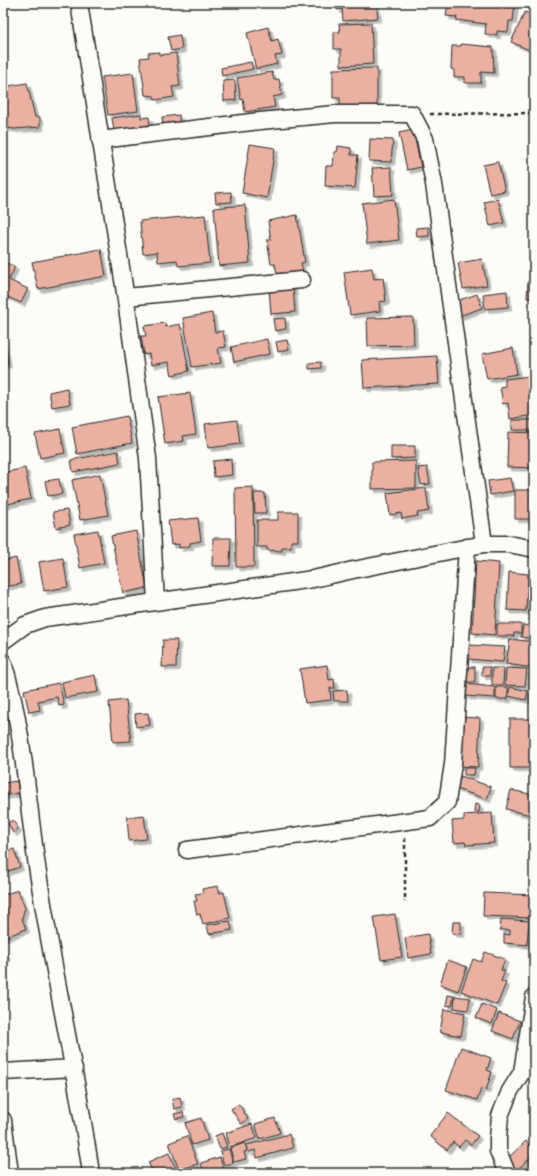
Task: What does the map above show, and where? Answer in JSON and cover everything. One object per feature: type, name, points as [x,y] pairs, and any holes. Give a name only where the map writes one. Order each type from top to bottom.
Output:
[{"type":"street","points":[[79,3],[126,297],[148,458],[156,602]]},
{"type":"street","points":[[100,140],[260,121],[335,114],[412,114],[425,139],[434,184],[484,544]]},
{"type":"street","points":[[126,297],[302,280]]},
{"type":"street","points":[[3,641],[25,625],[45,618],[313,579],[484,544],[509,544],[534,549]]},
{"type":"street","points":[[187,850],[430,818],[447,802],[453,764],[467,547]]},
{"type":"street","points":[[3,662],[14,702],[48,935],[74,1068],[90,1173]]},
{"type":"street","points":[[507,1173],[498,1151],[500,1116],[510,1091],[522,1072],[534,997]]},
{"type":"street","points":[[3,1072],[74,1068]]},
{"type":"street","points":[[3,1120],[10,1173]]},
{"type":"path","points":[[412,114],[534,113]]},
{"type":"path","points":[[405,822],[406,902]]},
{"type":"building","points":[[337,3],[376,3],[378,18],[343,21],[342,9],[337,10]]},
{"type":"building","points":[[448,3],[515,3],[513,21],[509,21],[508,32],[497,31],[497,35],[485,34],[486,24],[456,20],[457,17],[446,16]]},
{"type":"building","points":[[525,12],[534,16],[534,52],[511,42]]},
{"type":"building","points":[[371,23],[373,64],[341,66],[341,49],[334,49],[334,32],[340,32],[339,24]]},
{"type":"building","points":[[268,27],[272,41],[278,39],[282,55],[275,56],[277,64],[256,69],[247,33]]},
{"type":"building","points":[[180,35],[182,49],[171,51],[168,37]]},
{"type":"building","points":[[461,44],[493,47],[494,73],[481,72],[481,83],[465,83],[465,77],[454,77],[454,70],[451,69],[452,46],[461,46]]},
{"type":"building","points":[[159,52],[159,55],[176,53],[180,86],[172,87],[174,97],[155,100],[154,96],[145,95],[140,58],[149,57],[148,53]]},
{"type":"building","points":[[251,62],[253,69],[222,76],[221,68]]},
{"type":"building","points":[[377,68],[377,109],[340,110],[340,98],[333,98],[333,69]]},
{"type":"building","points":[[272,72],[274,80],[279,79],[282,95],[273,97],[275,107],[245,112],[237,78]]},
{"type":"building","points":[[133,73],[138,111],[108,115],[102,77]]},
{"type":"building","points":[[235,80],[236,100],[224,101],[223,81]]},
{"type":"building","points":[[27,83],[35,117],[40,117],[40,127],[14,129],[3,127],[3,87]]},
{"type":"building","points":[[141,114],[141,118],[149,117],[150,126],[114,130],[112,118]]},
{"type":"building","points":[[179,115],[180,124],[163,126],[162,117]]},
{"type":"building","points":[[413,130],[421,167],[407,170],[399,133]]},
{"type":"building","points":[[370,139],[393,140],[391,162],[369,161]]},
{"type":"building","points":[[250,144],[275,148],[267,198],[242,193]]},
{"type":"building","points":[[338,146],[351,148],[351,155],[358,155],[355,188],[325,186],[326,166],[333,166],[334,152],[337,152]]},
{"type":"building","points":[[498,162],[505,191],[490,194],[483,165]]},
{"type":"building","points":[[391,167],[393,195],[374,196],[372,168]]},
{"type":"building","points":[[231,192],[232,202],[216,203],[215,193]]},
{"type":"building","points":[[394,199],[399,240],[367,244],[362,203]]},
{"type":"building","points":[[498,199],[504,223],[490,226],[484,202]]},
{"type":"building","points":[[245,205],[250,263],[219,266],[214,208]]},
{"type":"building","points":[[205,215],[210,263],[178,266],[177,260],[158,262],[157,252],[143,254],[140,221]]},
{"type":"building","points":[[297,215],[305,262],[301,263],[303,272],[286,275],[286,273],[277,274],[275,264],[271,264],[267,240],[271,240],[268,221]]},
{"type":"building","points":[[429,227],[429,236],[417,237],[416,228]]},
{"type":"building","points":[[101,249],[106,276],[38,289],[32,262]]},
{"type":"building","points":[[482,259],[487,285],[463,289],[458,263]]},
{"type":"building","points":[[3,261],[15,267],[9,280],[28,289],[21,303],[3,295]]},
{"type":"building","points":[[372,268],[374,279],[383,278],[386,301],[379,302],[380,311],[350,315],[344,272]]},
{"type":"building","points":[[528,281],[534,282],[534,299],[527,298]]},
{"type":"building","points":[[293,286],[295,312],[271,314],[269,288]]},
{"type":"building","points":[[507,291],[508,307],[485,309],[483,294]]},
{"type":"building","points":[[477,294],[482,308],[459,316],[454,302]]},
{"type":"building","points":[[212,313],[215,332],[223,331],[226,347],[218,348],[221,363],[192,367],[183,318]]},
{"type":"building","points":[[413,317],[414,345],[368,346],[367,318]]},
{"type":"building","points":[[285,318],[286,329],[275,331],[273,319]]},
{"type":"building","points":[[165,323],[166,327],[180,324],[189,371],[172,375],[169,362],[151,365],[149,354],[144,355],[141,336],[146,336],[144,326]]},
{"type":"building","points":[[3,339],[8,364],[3,365]]},
{"type":"building","points":[[267,339],[270,354],[234,362],[231,347]]},
{"type":"building","points":[[287,340],[289,349],[278,352],[276,342]]},
{"type":"building","points":[[513,348],[517,374],[487,379],[482,354]]},
{"type":"building","points":[[437,356],[439,384],[364,388],[362,360]]},
{"type":"building","points":[[321,362],[321,368],[309,369],[309,363]]},
{"type":"building","points":[[530,376],[531,383],[534,382],[534,415],[510,419],[508,403],[503,404],[500,387],[505,386],[505,379]]},
{"type":"building","points":[[67,388],[70,404],[52,407],[49,392]]},
{"type":"building","points":[[190,393],[196,434],[183,436],[184,441],[165,444],[158,397]]},
{"type":"building","points":[[127,416],[132,443],[77,454],[72,427]]},
{"type":"building","points":[[237,420],[240,444],[208,448],[205,424]]},
{"type":"building","points":[[512,420],[534,420],[534,430],[512,430]]},
{"type":"building","points":[[60,429],[65,453],[40,458],[35,434]]},
{"type":"building","points":[[508,432],[534,433],[534,468],[507,467]]},
{"type":"building","points":[[391,446],[415,446],[415,458],[391,459]]},
{"type":"building","points":[[118,451],[120,463],[73,472],[71,460]]},
{"type":"building","points":[[231,459],[232,475],[214,477],[213,461]]},
{"type":"building","points":[[416,461],[416,488],[372,489],[372,462]]},
{"type":"building","points":[[427,467],[430,484],[421,485],[418,468]]},
{"type":"building","points":[[25,468],[31,499],[3,505],[3,473]]},
{"type":"building","points":[[100,474],[108,515],[80,520],[72,480]]},
{"type":"building","points":[[510,478],[513,491],[490,495],[488,481]]},
{"type":"building","points":[[59,479],[62,494],[48,496],[45,481]]},
{"type":"building","points":[[253,487],[254,567],[236,567],[235,488]]},
{"type":"building","points":[[426,488],[429,511],[417,513],[418,516],[402,519],[401,513],[390,515],[387,493]]},
{"type":"building","points":[[515,490],[534,490],[534,519],[515,519]]},
{"type":"building","points":[[254,493],[265,493],[266,513],[255,513]]},
{"type":"building","points":[[67,510],[70,525],[56,528],[53,512]]},
{"type":"building","points":[[278,512],[298,512],[298,541],[291,541],[291,547],[282,547],[282,551],[267,550],[267,547],[257,547],[257,520],[278,520]]},
{"type":"building","points":[[198,518],[201,541],[190,543],[190,546],[179,548],[179,544],[171,545],[168,521]]},
{"type":"building","points":[[98,530],[104,563],[80,568],[74,534]]},
{"type":"building","points":[[136,531],[147,588],[123,593],[111,536]]},
{"type":"building","points":[[213,538],[231,538],[230,566],[212,566]]},
{"type":"building","points":[[16,558],[21,584],[3,587],[3,561]]},
{"type":"building","points":[[63,558],[68,587],[44,591],[39,562]]},
{"type":"building","points":[[476,561],[499,563],[495,635],[472,633]]},
{"type":"building","points":[[509,572],[528,574],[526,611],[507,610]]},
{"type":"building","points":[[534,581],[534,616],[531,615]]},
{"type":"building","points":[[497,624],[521,624],[521,633],[514,633],[514,636],[497,636]]},
{"type":"building","points":[[523,625],[534,627],[534,639],[521,637]]},
{"type":"building","points":[[510,639],[534,642],[533,668],[506,664]]},
{"type":"building","points":[[163,640],[177,640],[176,667],[162,667]]},
{"type":"building","points":[[469,645],[505,647],[503,662],[468,659]]},
{"type":"building","points":[[327,665],[329,680],[334,679],[335,688],[330,688],[331,700],[305,703],[300,669]]},
{"type":"building","points":[[466,667],[475,667],[475,682],[466,682]]},
{"type":"building","points":[[482,667],[490,667],[490,676],[482,676]]},
{"type":"building","points":[[492,668],[504,668],[503,685],[492,685]]},
{"type":"building","points":[[506,668],[527,669],[525,686],[505,685]]},
{"type":"building","points":[[95,675],[98,692],[65,698],[62,682]]},
{"type":"building","points":[[59,683],[64,705],[59,706],[57,697],[38,701],[40,710],[29,712],[24,690]]},
{"type":"building","points":[[466,684],[495,687],[495,698],[465,696]]},
{"type":"building","points":[[496,687],[508,687],[508,699],[496,699]]},
{"type":"building","points":[[510,687],[528,691],[526,700],[508,696]]},
{"type":"building","points":[[347,690],[348,701],[334,701],[333,691]]},
{"type":"building","points":[[126,700],[131,741],[113,742],[109,702]]},
{"type":"building","points":[[148,713],[150,725],[136,727],[135,714]]},
{"type":"building","points":[[459,717],[480,718],[478,767],[457,766]]},
{"type":"building","points":[[510,719],[534,719],[534,768],[510,768]]},
{"type":"building","points":[[464,768],[475,768],[474,775],[464,775]]},
{"type":"building","points":[[461,776],[491,787],[487,799],[456,789]]},
{"type":"building","points":[[17,781],[19,793],[3,796],[3,783]]},
{"type":"building","points":[[511,790],[534,795],[534,816],[506,809]]},
{"type":"building","points":[[475,804],[480,805],[479,812],[474,812]]},
{"type":"building","points":[[492,813],[494,843],[466,845],[465,842],[454,843],[452,821],[464,820],[464,815]]},
{"type":"building","points":[[144,815],[147,839],[129,841],[127,817]]},
{"type":"building","points":[[13,820],[18,829],[13,833],[8,823]]},
{"type":"building","points":[[14,849],[20,867],[3,873],[3,853]]},
{"type":"building","points":[[218,886],[220,893],[224,892],[230,918],[203,924],[200,914],[197,915],[194,901],[197,901],[195,894],[203,893],[202,889]]},
{"type":"building","points":[[18,890],[25,908],[22,918],[26,929],[3,938],[3,895]]},
{"type":"building","points":[[484,893],[533,895],[532,918],[483,916]]},
{"type":"building","points":[[395,914],[402,957],[381,960],[374,917]]},
{"type":"building","points":[[501,919],[529,921],[527,945],[504,943],[504,934],[510,935],[510,930],[500,930]]},
{"type":"building","points":[[230,921],[232,930],[209,934],[207,925]]},
{"type":"building","points":[[453,922],[461,922],[461,934],[452,933]]},
{"type":"building","points":[[428,934],[431,954],[408,958],[405,938]]},
{"type":"building","points":[[3,948],[7,958],[3,959]]},
{"type":"building","points":[[485,952],[505,959],[501,970],[505,971],[501,981],[506,983],[497,1005],[461,991],[473,959],[481,962]]},
{"type":"building","points":[[448,960],[467,967],[458,991],[440,984]]},
{"type":"building","points":[[448,995],[454,996],[452,1006],[446,1005]]},
{"type":"building","points":[[455,996],[470,998],[468,1010],[454,1008]]},
{"type":"building","points":[[482,1004],[497,1010],[492,1024],[476,1018]]},
{"type":"building","points":[[444,1009],[465,1013],[461,1036],[440,1032]]},
{"type":"building","points":[[499,1013],[520,1021],[513,1039],[492,1031]]},
{"type":"building","points":[[461,1047],[491,1058],[487,1070],[492,1072],[486,1090],[481,1089],[477,1100],[446,1090]]},
{"type":"building","points":[[180,1097],[182,1107],[174,1109],[172,1099]]},
{"type":"building","points":[[239,1104],[248,1119],[241,1124],[231,1109]]},
{"type":"building","points":[[183,1112],[184,1117],[176,1119],[174,1114]]},
{"type":"building","points":[[448,1113],[478,1136],[471,1145],[465,1140],[459,1147],[453,1142],[447,1150],[430,1136]]},
{"type":"building","points":[[201,1118],[208,1140],[192,1145],[185,1123]]},
{"type":"building","points":[[275,1118],[280,1133],[260,1139],[255,1124]]},
{"type":"building","points":[[252,1124],[257,1138],[230,1147],[226,1133]]},
{"type":"building","points":[[222,1133],[227,1147],[220,1149],[215,1136]]},
{"type":"building","points":[[289,1134],[293,1148],[257,1158],[255,1150],[249,1152],[247,1145]]},
{"type":"building","points":[[187,1136],[198,1164],[179,1170],[169,1143]]},
{"type":"building","points":[[526,1141],[534,1151],[534,1154],[517,1170],[507,1159]]},
{"type":"building","points":[[245,1143],[247,1151],[244,1152],[246,1159],[234,1162],[230,1148]]},
{"type":"building","points":[[229,1149],[233,1163],[224,1165],[220,1151]]},
{"type":"building","points":[[169,1153],[177,1171],[171,1173],[153,1173],[148,1162]]},
{"type":"building","points":[[220,1157],[223,1168],[204,1173],[201,1163]]}]
